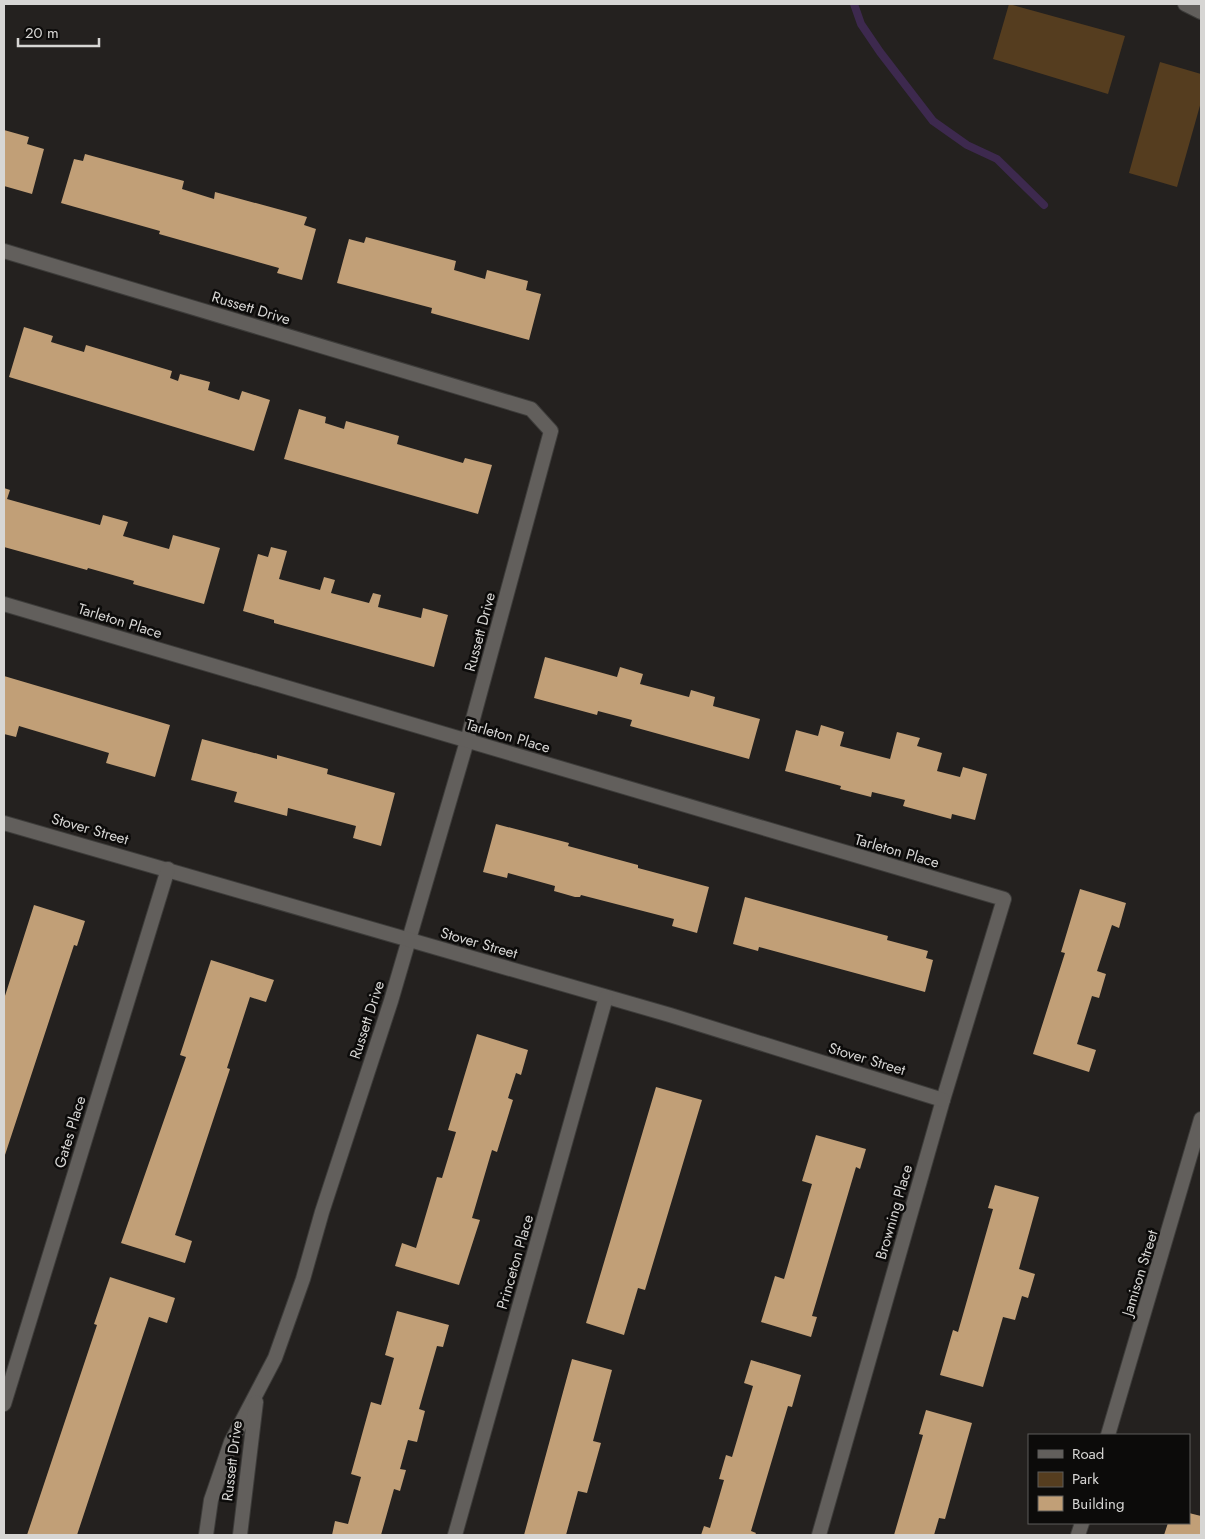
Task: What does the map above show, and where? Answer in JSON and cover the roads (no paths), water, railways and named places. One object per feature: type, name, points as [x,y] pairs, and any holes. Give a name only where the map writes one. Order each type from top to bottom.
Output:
[{"type":"street","points":[[1185,4],[1201,12]]},
{"type":"street","name":"Russett Drive","points":[[4,251],[531,409],[551,431],[467,741],[409,940],[322,1212],[303,1279],[275,1358],[231,1442],[211,1500],[206,1535]]},
{"type":"street","name":"Tarleton Place","points":[[4,604],[1004,899]]},
{"type":"street","name":"Stover Street","points":[[4,823],[606,997],[943,1100]]},
{"type":"street","name":"Gates Place","points":[[4,1404],[168,869]]},
{"type":"street","name":"Browning Place","points":[[819,1535],[943,1100],[1004,899]]},
{"type":"street","name":"Princeton Place","points":[[455,1535],[606,997]]},
{"type":"street","name":"Jamison Street","points":[[1108,1434],[1201,1119]]},
{"type":"street","name":"Russett Drive","points":[[240,1535],[257,1392]]},
{"type":"waterway","points":[[854,4],[861,24],[933,121],[967,145],[997,159],[1044,205]]}]
